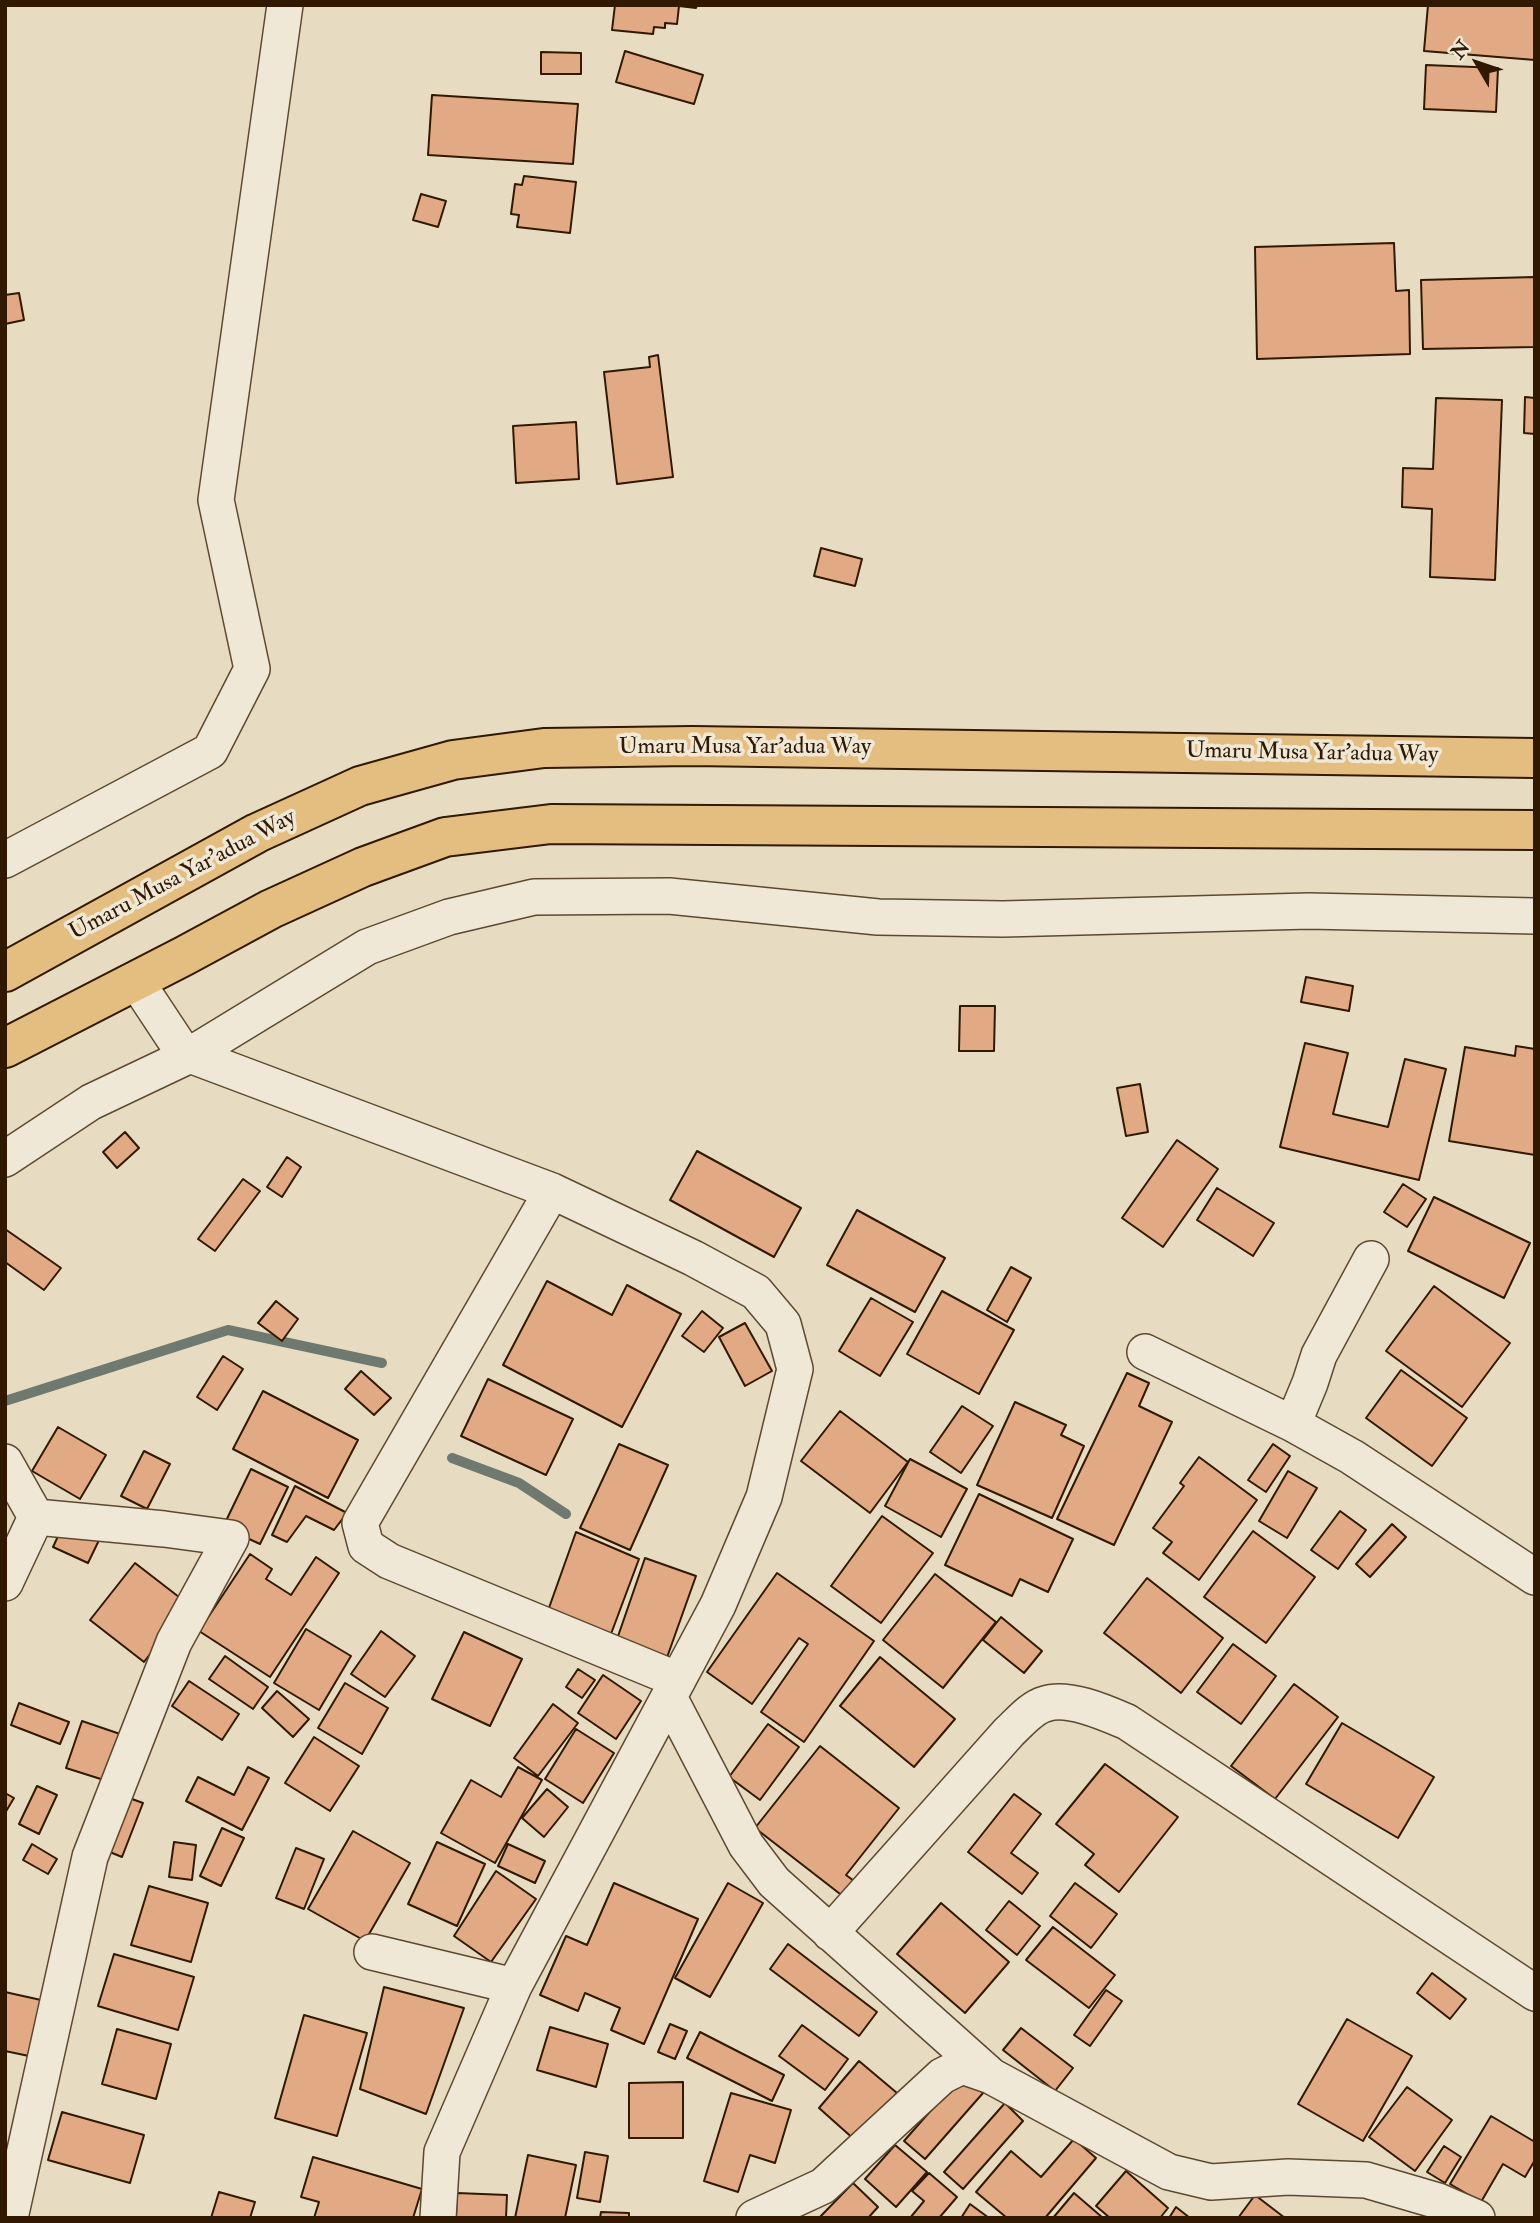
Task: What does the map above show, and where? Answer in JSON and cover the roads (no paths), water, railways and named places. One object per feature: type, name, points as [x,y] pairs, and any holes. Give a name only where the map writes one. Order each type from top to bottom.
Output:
[{"type":"main road","name":"Umaru Musa Yar'adua Way","points":[[5,972],[257,832],[360,786],[453,760],[544,748],[692,746],[1535,758]]},
{"type":"main road","points":[[5,1048],[271,909],[363,867],[445,837],[551,824],[1535,830]]},
{"type":"street","points":[[5,860],[210,751],[252,668],[216,500],[285,5]]},
{"type":"street","points":[[5,1159],[91,1101],[190,1055],[367,947],[449,917],[534,897],[669,896],[878,917],[920,918],[1003,919],[1308,911],[1535,916]]},
{"type":"street","points":[[136,981],[179,1046],[190,1055],[552,1191],[693,1258],[756,1292],[783,1324],[795,1369],[764,1497],[718,1605],[514,1986],[442,2152],[438,2218]]},
{"type":"street","points":[[552,1191],[360,1523],[366,1546],[389,1561],[673,1688],[746,1845],[774,1882],[991,2076]]},
{"type":"street","points":[[1293,1424],[1319,1355],[1371,1259]]},
{"type":"street","points":[[1145,1352],[1293,1424],[1352,1457],[1535,1577]]},
{"type":"street","points":[[5,1462],[36,1517]]},
{"type":"street","points":[[5,1583],[36,1517]]},
{"type":"street","points":[[10,2218],[90,1857],[174,1642],[231,1538],[36,1517]]},
{"type":"street","points":[[830,1933],[1009,1732],[1032,1711],[1046,1703],[1066,1703],[1092,1707],[1127,1722],[1535,1993]]},
{"type":"street","points":[[372,1952],[514,1986]]},
{"type":"street","points":[[759,2217],[823,2186],[942,2076],[962,2066],[991,2076],[1169,2172],[1211,2182],[1289,2177],[1366,2180],[1438,2201],[1478,2218]]},
{"type":"waterway","points":[[5,1401],[228,1330],[382,1363]]},
{"type":"waterway","points":[[452,1458],[519,1483],[566,1514]]}]
